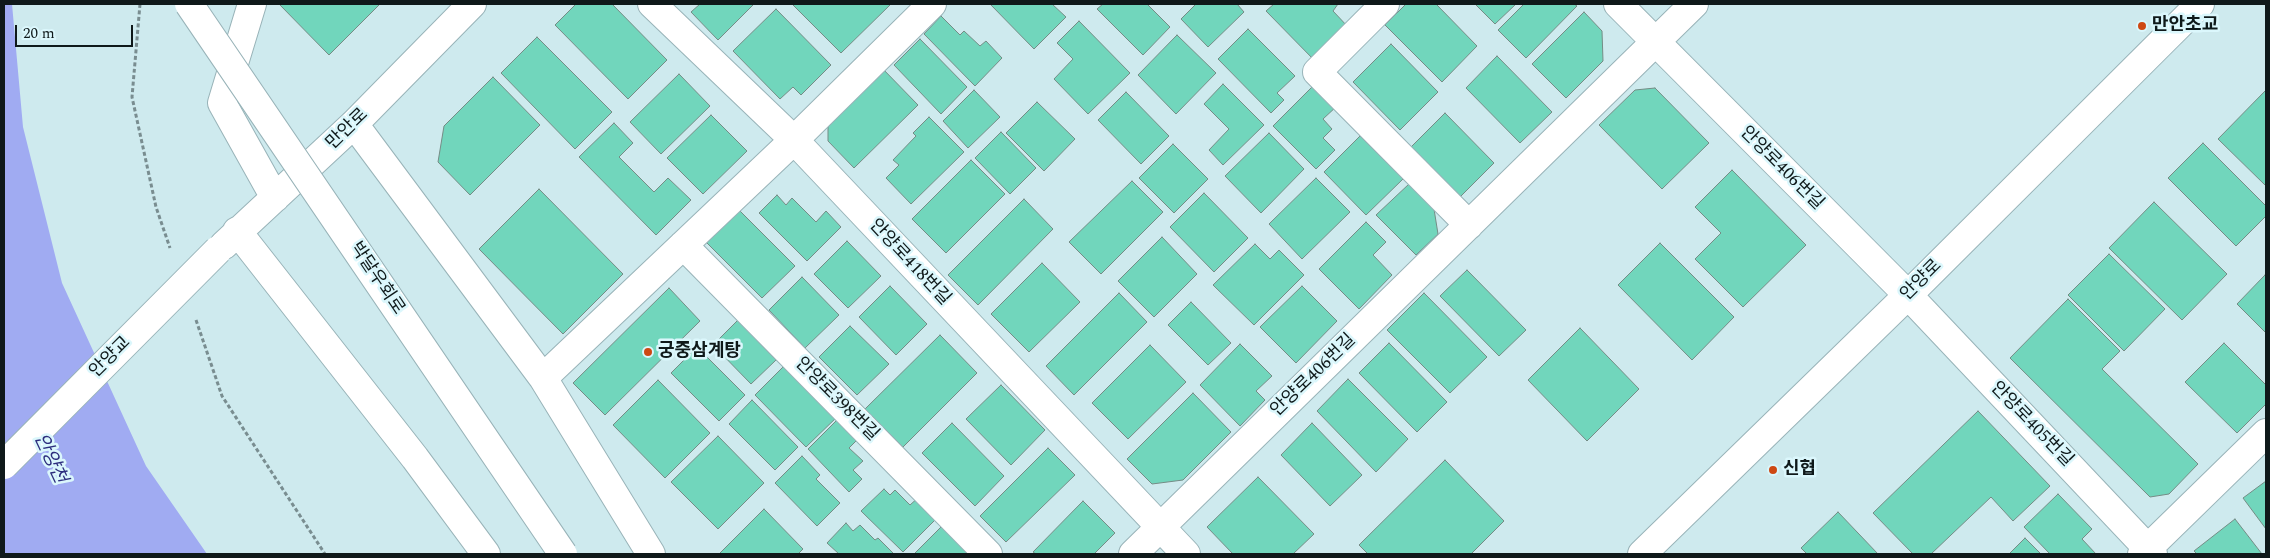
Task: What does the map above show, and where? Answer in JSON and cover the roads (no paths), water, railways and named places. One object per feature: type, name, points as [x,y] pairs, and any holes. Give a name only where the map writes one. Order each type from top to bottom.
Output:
[{"type":"street","name":"박달우회로","points":[[189,4],[563,554]]},
{"type":"street","points":[[252,4],[222,103],[276,198]]},
{"type":"street","name":"만안로","points":[[228,241],[354,124],[472,4]]},
{"type":"street","name":"안양로418번길","points":[[652,4],[794,140],[1186,554]]},
{"type":"street","points":[[543,378],[794,140],[932,4]]},
{"type":"street","points":[[1385,4],[1317,72],[1469,224]]},
{"type":"street","name":"안양로406번길","points":[[1618,4],[1908,295]]},
{"type":"street","points":[[1655,42],[1694,4]]},
{"type":"street","name":"안양로","points":[[1642,554],[1908,295],[2200,4]]},
{"type":"street","name":"안양로406번길","points":[[1160,528],[1655,42]]},
{"type":"street","points":[[354,124],[543,378],[651,554]]},
{"type":"street","points":[[228,241],[415,458],[486,554]]},
{"type":"street","name":"안양교","points":[[4,465],[228,241]]},
{"type":"street","name":"안양로398번길","points":[[683,245],[988,554]]},
{"type":"street","name":"안양로405번길","points":[[1908,295],[2148,552]]},
{"type":"street","points":[[2148,552],[2266,433]]},
{"type":"street","points":[[1133,554],[1160,528]]},
{"type":"water","name":"안양천","points":[[4,4],[12,4],[23,127],[62,283],[146,466],[207,554],[4,554]]},
{"type":"place","name":"만안초교","points":[[2142,26]]},
{"type":"place","name":"궁중삼계탕","points":[[648,352]]},
{"type":"place","name":"신협","points":[[1773,470]]}]
